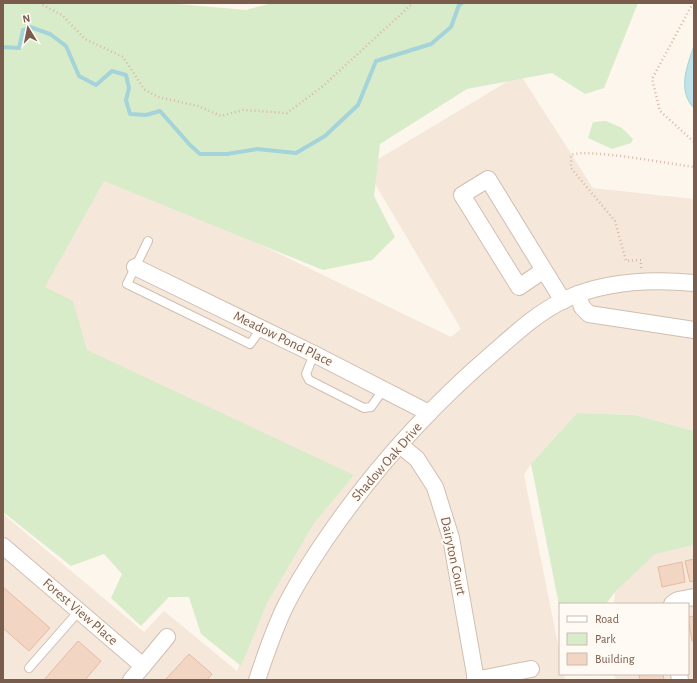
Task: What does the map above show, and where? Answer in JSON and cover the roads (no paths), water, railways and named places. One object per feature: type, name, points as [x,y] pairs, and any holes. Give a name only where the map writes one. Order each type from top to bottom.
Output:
[{"type":"street","points":[[544,270],[519,287],[462,195],[488,179],[544,270],[563,301]]},
{"type":"street","name":"Meadow Pond Place","points":[[135,268],[314,354],[429,413]]},
{"type":"street","name":"Shadow Oak Drive","points":[[257,680],[265,654],[284,609],[307,568],[359,492],[429,413],[478,366],[539,315],[578,294],[601,286],[642,283],[694,283]]},
{"type":"street","points":[[578,294],[582,307],[589,314],[694,330]]},
{"type":"street","name":"Dairyton Court","points":[[400,445],[417,459],[436,487],[451,538],[476,680]]},
{"type":"street","name":"Forest View Place","points":[[3,546],[143,666]]},
{"type":"street","points":[[674,603],[678,600],[694,597]]},
{"type":"street","points":[[131,680],[167,637]]},
{"type":"street","points":[[476,680],[531,669]]},
{"type":"lane","points":[[135,268],[148,241]]},
{"type":"lane","points":[[314,354],[306,374],[309,380],[316,384],[364,408],[371,407],[383,390]]},
{"type":"lane","points":[[29,668],[79,611]]},
{"type":"water","points":[[694,46],[694,108],[686,94],[685,78],[686,70]]},
{"type":"waterway","points":[[3,47],[19,48],[23,30],[30,27],[50,34],[66,46],[79,76],[96,85],[112,71],[126,75],[129,88],[126,100],[130,114],[146,115],[160,111],[200,154],[227,154],[257,149],[296,153],[325,136],[358,105],[376,61],[431,44],[451,27],[459,5],[462,3]]}]
